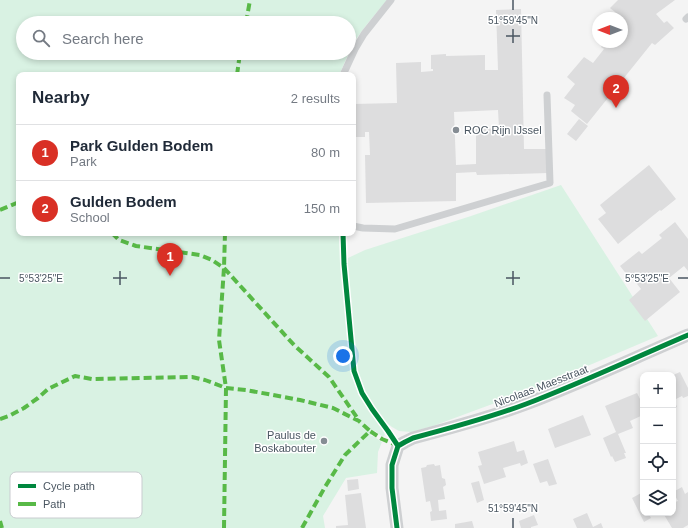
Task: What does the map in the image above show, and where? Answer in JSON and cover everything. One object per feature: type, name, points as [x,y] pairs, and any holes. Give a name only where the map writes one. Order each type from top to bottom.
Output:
[{"type":"street","name":"Nicolaas Maesstraat","points":[[397,528],[392,488],[392,465],[398,446],[413,438],[525,405],[688,335]]},
{"type":"lane","points":[[356,46],[391,0]]},
{"type":"lane","points":[[344,72],[350,60]]},
{"type":"lane","points":[[356,227],[394,229],[550,183],[547,95]]},
{"type":"green space","points":[[0,0],[387,0],[356,40],[356,16],[16,16],[16,60],[346,60],[340,72],[16,72],[16,236],[339,236],[351,372],[360,396],[381,426],[385,435],[383,437],[375,431],[370,436],[373,436],[382,442],[378,452],[377,473],[346,478],[323,516],[325,528],[0,528]]},
{"type":"green space","points":[[561,185],[658,336],[538,387],[433,426],[411,432],[399,431],[392,427],[384,421],[374,407],[365,392],[356,369],[346,262],[348,258],[365,250]]},
{"type":"building","points":[[618,0],[675,0],[656,14],[664,23],[667,21],[674,28],[655,45],[652,43],[587,124],[571,111],[575,105],[564,98],[575,84],[567,77],[584,57],[593,63],[604,49],[602,48],[628,48],[628,12],[615,12],[610,8]]},
{"type":"building","points":[[521,9],[524,149],[548,149],[548,173],[477,175],[476,172],[456,173],[456,201],[366,203],[365,155],[370,155],[369,132],[365,132],[365,137],[356,137],[356,104],[397,103],[396,63],[421,62],[421,72],[433,71],[433,69],[431,69],[431,55],[485,55],[485,70],[498,70],[496,10]],"holes":[[[498,110],[499,128],[476,129],[476,164],[456,165],[454,112]]]},
{"type":"building","points":[[579,119],[588,126],[576,141],[567,134]]},
{"type":"building","points":[[649,165],[676,199],[618,244],[598,219],[606,213],[600,205]]},
{"type":"building","points":[[675,222],[688,239],[688,271],[684,266],[669,278],[680,292],[645,321],[629,300],[641,289],[630,275],[628,276],[620,266],[639,251],[642,254],[662,238],[659,235]]},
{"type":"building","points":[[680,372],[688,388],[688,396],[683,398],[682,396],[676,399],[676,374]]},
{"type":"building","points":[[637,393],[640,399],[640,416],[630,421],[633,428],[618,434],[626,453],[624,453],[626,458],[615,462],[612,456],[611,457],[603,438],[616,432],[605,406]]},
{"type":"building","points":[[583,415],[591,435],[555,448],[548,429]]},
{"type":"building","points":[[514,441],[517,452],[524,450],[528,463],[521,466],[520,463],[503,468],[506,477],[484,484],[478,466],[482,465],[478,452]]},
{"type":"building","points":[[548,459],[557,484],[549,486],[547,481],[540,483],[533,464]]},
{"type":"building","points":[[434,464],[435,466],[440,465],[442,478],[445,479],[446,485],[443,487],[445,499],[438,500],[439,511],[446,510],[447,519],[431,521],[430,512],[432,511],[430,501],[426,502],[421,468]]},
{"type":"building","points":[[358,479],[359,489],[348,491],[347,480]]},
{"type":"building","points":[[479,481],[484,500],[477,503],[471,483]]},
{"type":"building","points":[[682,487],[685,494],[688,492],[688,525],[683,528],[672,528],[665,516],[676,516],[676,502],[678,501],[676,497],[676,490]]},
{"type":"building","points":[[361,493],[366,528],[336,528],[336,526],[348,525],[345,495]]},
{"type":"building","points":[[640,494],[640,514],[632,498]]},
{"type":"building","points":[[587,513],[593,527],[601,523],[603,528],[577,528],[573,519]]},
{"type":"building","points":[[534,515],[538,525],[531,528],[521,528],[519,521]]},
{"type":"building","points":[[641,516],[650,516],[651,518],[644,522]]},
{"type":"building","points":[[472,521],[474,528],[455,528],[455,524]]},
{"type":"marked path","points":[[247,16],[250,0]]},
{"type":"marked path","points":[[237,72],[239,60]]},
{"type":"marked path","points":[[0,210],[16,203]]},
{"type":"marked path","points":[[115,236],[119,240],[136,246],[200,255],[212,260],[224,268],[294,345],[329,377],[358,419]]},
{"type":"marked path","points":[[224,528],[226,388],[219,340],[225,236]]},
{"type":"marked path","points":[[0,419],[24,408],[48,389],[75,376],[92,379],[192,377],[226,388],[246,390],[300,400],[333,408],[359,421],[370,431]]},
{"type":"marked path","points":[[302,528],[345,455],[370,431],[382,439],[397,445]]},
{"type":"marked path","points":[[0,521],[2,528]]},
{"type":"cycle path","points":[[343,236],[344,264],[354,371],[362,393],[398,446]]},
{"type":"cycle path","points":[[398,446],[413,438],[456,427],[547,396],[688,335]]},
{"type":"cycle path","points":[[397,528],[392,488],[392,465],[398,446]]},
{"type":"place","name":"Gulden Bodem","points":[[616,108]]},
{"type":"place","name":"ROC Rijn IJssel","points":[[456,130]]},
{"type":"place","name":"Park Gulden Bodem","points":[[170,276]]},
{"type":"place","name":"Paulus de Boskabouter","points":[[324,441]]}]
